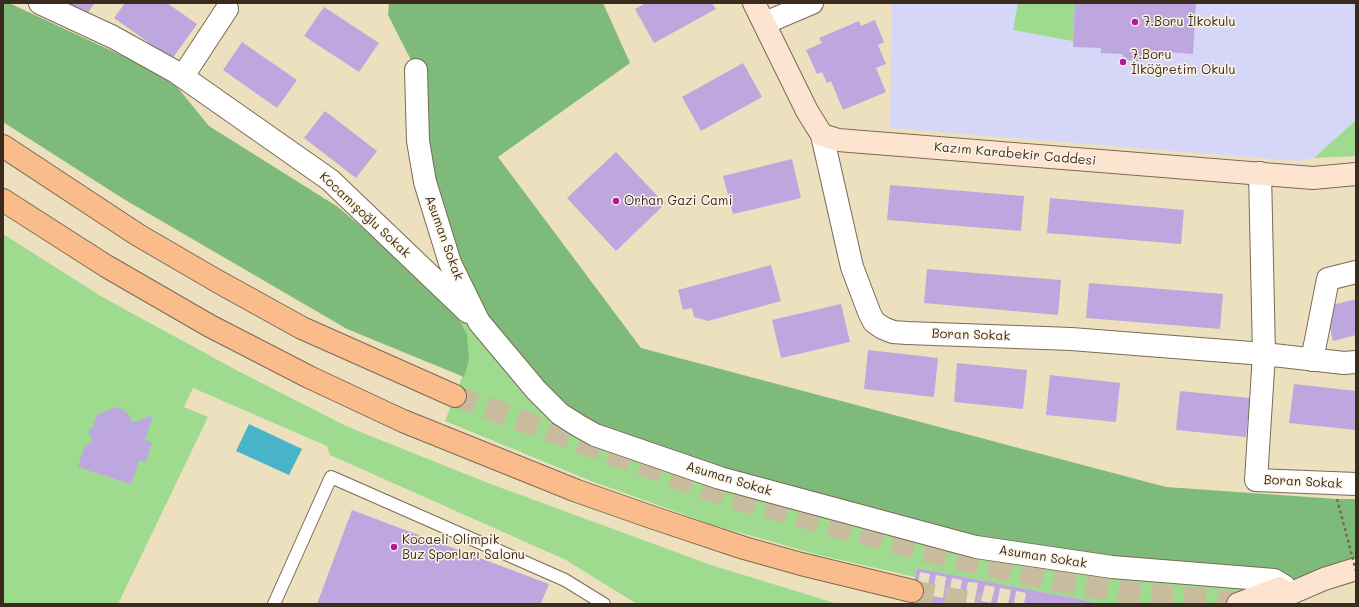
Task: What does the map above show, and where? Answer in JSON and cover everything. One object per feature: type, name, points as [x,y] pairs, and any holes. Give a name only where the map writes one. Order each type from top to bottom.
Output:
[{"type":"highway","points":[[3,146],[138,236],[217,281],[302,328],[455,396]]},
{"type":"highway","points":[[3,200],[106,266],[210,326],[309,377],[403,420],[577,491],[654,518],[794,562],[912,591]]},
{"type":"street","name":"Kocamışoğlu Sokak","points":[[40,3],[113,37],[182,76],[330,180],[479,322]]},
{"type":"street","points":[[754,3],[807,111],[822,135]]},
{"type":"street","points":[[765,23],[812,3]]},
{"type":"street","points":[[182,76],[225,5]]},
{"type":"street","name":"Asuman Sokak","points":[[416,70],[418,141],[425,182],[450,264],[479,322],[536,390],[560,414],[595,435],[720,478],[976,547],[1112,567],[1274,580],[1284,586]]},
{"type":"street","name":"Kazım Karabekir Caddesi","points":[[822,135],[838,140],[1313,178],[1356,174]]},
{"type":"street","name":"Boran Sokak","points":[[822,135],[852,267],[874,322],[883,328],[893,332],[1070,339],[1264,354],[1344,363],[1356,362]]},
{"type":"street","name":"Boran Sokak","points":[[1260,173],[1264,354],[1256,480],[1356,484]]},
{"type":"street","points":[[1312,360],[1328,279],[1356,272]]},
{"type":"street","points":[[1238,604],[1284,586],[1324,579],[1356,570]]},
{"type":"street","points":[[1266,604],[1324,579]]},
{"type":"lane","points":[[274,604],[331,477],[555,575],[604,604]]},
{"type":"path","points":[[1337,499],[1356,570]]},
{"type":"shaded area","name":"7.Boru İlköğretim Okulu","points":[[892,3],[1356,3],[1356,120],[1314,158],[1298,161],[890,128]]},
{"type":"green space","points":[[3,3],[9,3],[140,64],[177,87],[209,126],[338,207],[446,299],[467,334],[469,360],[464,377],[347,329],[122,198],[3,122]]},
{"type":"green space","points":[[389,3],[603,3],[630,63],[498,157],[641,348],[1166,487],[1356,499],[1356,569],[1324,579],[1274,580],[976,547],[595,435],[536,390],[450,263],[416,70],[388,15]]},
{"type":"green space","points":[[1018,3],[1075,3],[1073,41],[1013,30]]},
{"type":"green space","points":[[1356,120],[1356,156],[1314,158]]},
{"type":"green space","points":[[3,234],[104,298],[238,371],[348,427],[488,483],[711,565],[838,604],[637,604],[566,560],[330,455],[327,446],[193,388],[184,407],[208,417],[118,604],[4,604]]},
{"type":"green space","points":[[446,299],[1258,588],[1212,604],[1094,604],[1094,602],[917,568],[915,577],[815,554],[713,525],[591,481],[445,421],[469,360]]},
{"type":"water","points":[[249,424],[302,449],[289,475],[236,451]]},
{"type":"building","points":[[69,3],[95,3],[86,15]]},
{"type":"building","points":[[125,3],[167,3],[197,24],[172,59],[114,18]]},
{"type":"building","points":[[646,3],[712,3],[716,9],[654,43],[635,9]]},
{"type":"building","name":"7.Boru İlkokulu","points":[[1075,3],[1196,3],[1193,54],[1168,52],[1166,56],[1143,55],[1143,61],[1122,60],[1123,54],[1101,53],[1101,48],[1073,47]]},
{"type":"building","points":[[324,7],[379,43],[359,72],[304,36]]},
{"type":"building","points":[[875,20],[884,42],[878,45],[886,64],[876,68],[886,92],[843,110],[831,81],[827,83],[822,72],[817,74],[806,50],[822,43],[819,38],[859,21],[861,26]]},
{"type":"building","points":[[242,42],[297,80],[277,108],[223,70]]},
{"type":"building","points":[[743,63],[762,97],[701,131],[682,97]]},
{"type":"building","points":[[325,111],[377,151],[356,178],[304,138]]},
{"type":"building","name":"Orhan Gazi Cami","points":[[616,152],[665,204],[616,251],[567,198]]},
{"type":"building","points":[[792,159],[801,198],[733,214],[723,176]]},
{"type":"building","points":[[890,185],[1024,196],[1021,231],[887,220]]},
{"type":"building","points":[[1050,198],[1184,210],[1181,244],[1047,233]]},
{"type":"building","points":[[771,265],[781,301],[708,321],[694,317],[692,308],[683,310],[678,290]]},
{"type":"building","points":[[927,269],[1061,280],[1058,315],[924,303]]},
{"type":"building","points":[[1089,283],[1223,294],[1220,329],[1086,318]]},
{"type":"building","points":[[1356,299],[1356,335],[1333,341],[1325,307]]},
{"type":"building","points":[[841,304],[850,342],[781,358],[772,320]]},
{"type":"building","points":[[868,350],[938,358],[934,397],[864,389]]},
{"type":"building","points":[[957,363],[1027,370],[1023,409],[954,402]]},
{"type":"building","points":[[1050,375],[1120,383],[1116,422],[1046,415]]},
{"type":"building","points":[[1294,384],[1356,391],[1356,430],[1289,423]]},
{"type":"building","points":[[1180,391],[1250,398],[1246,437],[1176,430]]},
{"type":"building","points":[[115,407],[124,410],[129,415],[132,423],[153,415],[145,440],[152,442],[146,462],[139,460],[131,484],[78,467],[85,445],[93,442],[88,430],[93,428],[95,419],[99,414]]},
{"type":"building","name":"Kocaeli Olimpik Buz Sporları Salonu","points":[[352,510],[549,584],[541,603],[544,604],[317,604]]},
{"type":"building","points":[[917,568],[1094,602],[1094,604],[1024,604],[1026,593],[1016,591],[1014,604],[1008,604],[1011,590],[1000,588],[997,604],[974,604],[978,583],[968,582],[964,602],[970,604],[909,604]],"holes":[[[920,572],[930,574],[926,595],[916,593]],[[936,575],[946,577],[943,598],[932,596]],[[952,578],[962,580],[958,601],[948,599]],[[985,585],[995,587],[991,603],[981,601]]]},
{"type":"tunnel","points":[[455,396],[726,496],[937,554],[1053,580],[1136,594],[1258,604]]},
{"type":"tunnel","points":[[912,591],[979,604]]},
{"type":"place","name":"7.Boru İlkokulu","points":[[1135,22]]},
{"type":"place","name":"7.Boru İlköğretim Okulu","points":[[1123,62]]},
{"type":"place","name":"Orhan Gazi Cami","points":[[616,201]]},
{"type":"place","name":"Kocaeli Olimpik Buz Sporları Salonu","points":[[394,547]]}]
